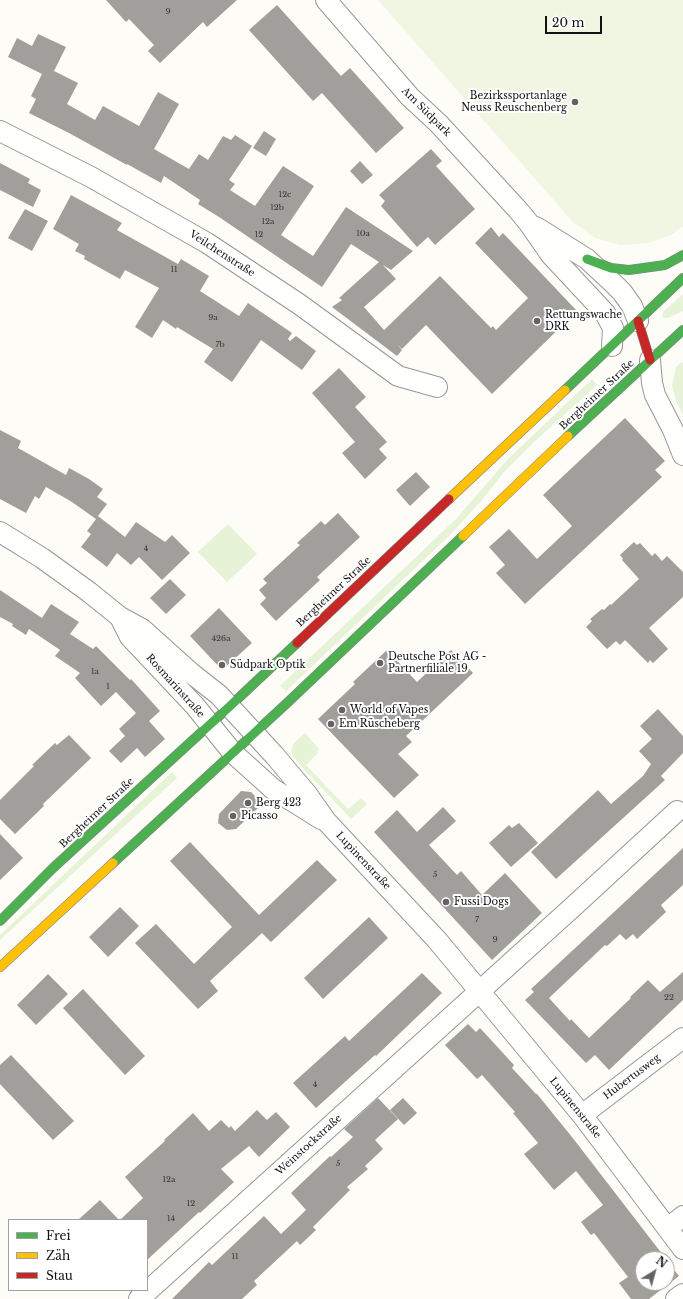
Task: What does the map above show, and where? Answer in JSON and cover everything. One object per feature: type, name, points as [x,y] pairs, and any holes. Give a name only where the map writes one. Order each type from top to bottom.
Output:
[{"type":"main road","points":[[586,259],[611,268],[629,270],[665,265],[683,255]]},
{"type":"main road","name":"Bergheimer Straße","points":[[0,921],[53,868],[210,725],[683,278]]},
{"type":"main road","points":[[638,321],[650,360]]},
{"type":"main road","name":"Bergheimer Straße","points":[[0,967],[254,734],[605,401],[683,330]]},
{"type":"street","name":"Am Südpark","points":[[326,0],[410,97],[439,124],[528,222],[552,255],[605,313],[613,328],[612,346]]},
{"type":"street","name":"Veilchenstraße","points":[[0,131],[91,177],[207,243],[299,304],[398,376],[437,387]]},
{"type":"street","name":"Am Südpark","points":[[528,222],[586,259],[622,292],[632,306],[638,321]]},
{"type":"street","points":[[650,360],[652,383],[655,395],[683,455]]},
{"type":"street","name":"Rosmarinstraße","points":[[0,532],[42,558],[89,592],[120,617],[142,629],[191,673],[213,689],[229,707]]},
{"type":"street","name":"Rosmarinstraße","points":[[120,617],[130,637],[195,706],[233,753]]},
{"type":"street","name":"Lupinenstraße","points":[[229,707],[275,756],[307,794],[326,822],[437,940],[582,1115],[675,1222],[683,1249]]},
{"type":"street","name":"Lupinenstraße","points":[[233,753],[273,789],[326,822]]},
{"type":"street","points":[[479,992],[677,811]]},
{"type":"street","name":"Weinstockstraße","points":[[148,1291],[479,992]]},
{"type":"street","name":"Hubertusweg","points":[[582,1115],[683,1038]]},
{"type":"street","name":"Weinstockstraße","points":[[139,1299],[148,1291]]},
{"type":"street","points":[[676,1299],[683,1294]]},
{"type":"green space","name":"Bezirkssportanlage Neuss Reuschenberg","points":[[378,0],[683,0],[683,226],[671,235],[648,243],[620,245],[595,238],[573,222]]},
{"type":"green space","points":[[683,294],[683,311],[668,318],[664,318],[662,316],[664,311]]},
{"type":"green space","points":[[682,362],[683,415],[676,401],[672,385],[676,367]]},
{"type":"green space","points":[[592,379],[597,385],[534,442],[503,473],[482,500],[450,535],[286,691],[280,686],[456,519],[507,460]]},
{"type":"green space","points":[[228,524],[257,554],[227,582],[198,552]]},
{"type":"green space","points":[[305,733],[319,749],[317,751],[318,753],[306,765],[348,809],[361,798],[367,804],[351,819],[293,757],[291,750],[294,743]]},
{"type":"green space","points":[[172,772],[177,778],[0,940],[0,935]]},
{"type":"building","points":[[106,0],[237,0],[207,27],[203,22],[160,63],[148,51],[154,45],[129,19],[126,22]]},
{"type":"building","points":[[277,5],[341,76],[350,68],[404,128],[376,153],[322,93],[313,101],[249,30]]},
{"type":"building","points":[[38,34],[66,47],[54,71],[78,83],[67,104],[95,120],[103,106],[139,126],[158,92],[179,104],[154,149],[189,169],[199,154],[208,160],[223,136],[231,140],[235,135],[252,146],[229,180],[235,184],[230,190],[255,206],[283,166],[314,186],[281,235],[313,256],[346,207],[413,251],[391,270],[383,265],[396,279],[364,307],[384,330],[440,276],[491,328],[493,326],[496,330],[528,298],[475,243],[491,227],[499,237],[503,233],[577,311],[492,394],[426,325],[402,349],[397,344],[402,350],[397,356],[332,307],[342,300],[339,298],[379,262],[351,244],[322,287],[198,204],[200,200],[164,176],[161,183],[29,113],[36,99],[31,96],[42,74],[8,57],[17,38],[32,46]]},
{"type":"building","points":[[264,131],[276,139],[266,156],[253,148]]},
{"type":"building","points":[[431,149],[442,161],[436,166],[475,209],[435,245],[428,237],[417,247],[381,206],[385,201],[379,195]]},
{"type":"building","points":[[360,161],[373,175],[362,184],[350,171]]},
{"type":"building","points":[[0,163],[30,179],[28,183],[41,190],[33,207],[0,190]]},
{"type":"building","points":[[71,195],[122,223],[117,230],[178,264],[181,259],[209,276],[200,291],[239,316],[248,303],[292,333],[288,339],[290,341],[296,336],[316,351],[302,370],[261,340],[232,382],[204,362],[213,349],[177,327],[176,329],[163,320],[152,338],[135,327],[159,288],[125,270],[120,279],[84,259],[85,256],[75,251],[79,244],[53,229]]},
{"type":"building","points":[[25,209],[48,221],[32,251],[8,238]]},
{"type":"building","points":[[339,368],[366,397],[355,407],[387,442],[379,449],[387,458],[365,479],[342,453],[355,442],[312,393]]},
{"type":"building","points":[[625,418],[665,461],[655,470],[662,477],[525,604],[496,573],[505,565],[489,547],[509,529],[537,559],[572,526],[543,495]]},
{"type":"building","points":[[0,430],[21,441],[18,448],[66,475],[69,468],[103,489],[97,497],[107,504],[98,516],[125,537],[136,522],[165,542],[172,535],[190,553],[162,580],[139,557],[131,565],[117,553],[107,567],[81,547],[91,534],[87,531],[96,519],[72,502],[46,487],[39,499],[35,496],[26,513],[0,499]]},
{"type":"building","points":[[416,472],[430,487],[410,506],[396,490]]},
{"type":"building","points":[[338,513],[360,537],[317,577],[320,580],[276,621],[260,604],[266,598],[259,590],[267,583],[263,579],[300,545],[297,543],[321,521],[325,525]]},
{"type":"building","points":[[634,542],[637,545],[640,543],[652,556],[655,553],[662,561],[667,556],[683,572],[683,597],[649,628],[668,649],[653,663],[650,660],[648,663],[625,640],[620,645],[616,641],[607,649],[586,627],[592,621],[590,619],[602,609],[604,610],[610,604],[611,605],[639,579],[622,560],[623,559],[620,555]]},
{"type":"building","points":[[170,579],[186,595],[166,614],[150,598]]},
{"type":"building","points":[[0,590],[42,618],[51,604],[79,622],[70,634],[93,649],[96,646],[130,680],[131,679],[160,711],[149,721],[165,739],[145,757],[137,748],[121,763],[109,751],[125,736],[119,729],[136,713],[116,692],[101,706],[75,678],[80,673],[55,656],[60,650],[29,629],[26,635],[12,626],[13,624],[0,617]]},
{"type":"building","points":[[219,608],[252,643],[222,670],[190,636]]},
{"type":"building","points":[[387,650],[417,682],[451,650],[473,673],[406,736],[412,742],[398,754],[419,775],[394,798],[318,719],[355,684],[353,682]]},
{"type":"building","points":[[658,709],[683,736],[683,753],[661,776],[665,780],[556,879],[531,852],[598,790],[611,804],[643,776],[651,764],[639,751],[652,739],[640,726]]},
{"type":"building","points":[[69,735],[91,758],[43,804],[44,806],[15,834],[0,819],[0,800],[34,766],[32,765],[55,743],[57,745]]},
{"type":"building","points":[[241,791],[251,792],[257,798],[259,807],[236,829],[227,830],[218,823],[219,814]]},
{"type":"building","points":[[443,807],[456,821],[429,845],[457,875],[461,871],[482,895],[505,873],[542,913],[492,960],[374,832],[397,810],[417,832]]},
{"type":"building","points":[[519,823],[538,843],[511,867],[489,843],[509,825],[512,828]]},
{"type":"building","points":[[0,834],[23,858],[0,880]]},
{"type":"building","points":[[190,842],[259,915],[317,860],[337,880],[271,942],[262,933],[210,981],[218,991],[198,1009],[135,943],[156,924],[194,964],[232,927],[170,861]]},
{"type":"building","points":[[683,848],[683,885],[661,905],[666,912],[637,939],[633,934],[626,940],[620,934],[607,946],[605,945],[549,998],[570,1021],[571,1019],[589,1038],[648,980],[660,992],[683,972],[683,1000],[609,1070],[595,1055],[586,1063],[525,1000],[534,992],[531,989]]},
{"type":"building","points":[[120,907],[139,926],[108,957],[89,937]]},
{"type":"building","points":[[369,917],[388,938],[323,999],[304,978]]},
{"type":"building","points":[[422,973],[442,993],[376,1056],[375,1055],[316,1108],[293,1083],[345,1036],[349,1041]]},
{"type":"building","points":[[48,974],[68,994],[36,1025],[17,1005]]},
{"type":"building","points":[[83,989],[145,1056],[125,1075],[63,1008]]},
{"type":"building","points":[[468,1024],[476,1032],[480,1028],[514,1065],[512,1068],[537,1094],[572,1137],[660,1251],[635,1251],[635,1291],[659,1291],[649,1299],[631,1299],[619,1283],[628,1277],[594,1233],[591,1235],[581,1222],[603,1205],[576,1171],[554,1190],[524,1154],[538,1143],[513,1113],[515,1112],[482,1075],[477,1079],[445,1045]]},
{"type":"building","points":[[11,1055],[74,1121],[53,1140],[0,1084],[0,1065]]},
{"type":"building","points":[[378,1098],[398,1119],[375,1140],[383,1149],[365,1166],[368,1169],[347,1187],[350,1190],[313,1227],[316,1230],[300,1245],[297,1241],[254,1281],[257,1285],[242,1299],[172,1299],[209,1262],[212,1265],[264,1216],[281,1234],[306,1210],[291,1193],[330,1156],[331,1157],[353,1137],[344,1129]]},
{"type":"building","points":[[403,1098],[417,1113],[404,1125],[390,1110]]},
{"type":"building","points":[[257,1110],[267,1120],[276,1112],[290,1127],[259,1157],[249,1146],[221,1169],[234,1182],[148,1259],[148,1219],[121,1219],[143,1198],[125,1177],[193,1113],[209,1131],[221,1120],[229,1128],[231,1126],[235,1131]]},
{"type":"building","points":[[100,1200],[118,1219],[79,1219]]},
{"type":"building","points":[[675,1271],[679,1276],[675,1279]]},
{"type":"traffic: fast","points":[[587,259],[611,268],[629,270],[665,265],[683,255]]},
{"type":"traffic: fast","points":[[565,390],[683,278]]},
{"type":"traffic: fast","points":[[568,436],[683,330]]},
{"type":"traffic: fast","points":[[113,863],[286,704],[463,536]]},
{"type":"traffic: fast","points":[[0,921],[53,868],[297,643]]},
{"type":"traffic: slow","points":[[449,499],[565,390]]},
{"type":"traffic: slow","points":[[463,536],[568,436]]},
{"type":"traffic: slow","points":[[0,967],[113,863]]},
{"type":"traffic: jam","points":[[638,321],[650,360]]},
{"type":"traffic: jam","points":[[297,643],[449,499]]},
{"type":"place","name":"Bezirkssportanlage Neuss Reuschenberg","points":[[575,102]]},
{"type":"place","name":"Rettungswache DRK","points":[[537,321]]},
{"type":"place","name":"Deutsche Post AG - Partnerfiliale 19","points":[[380,663]]},
{"type":"place","name":"Südpark Optik","points":[[222,665]]},
{"type":"place","name":"World of Vapes","points":[[342,710]]},
{"type":"place","name":"Em Rüscheberg","points":[[331,724]]},
{"type":"place","name":"Berg 423","points":[[248,803]]},
{"type":"place","name":"Picasso","points":[[233,816]]},
{"type":"place","name":"Fussi Dogs","points":[[446,902]]}]
